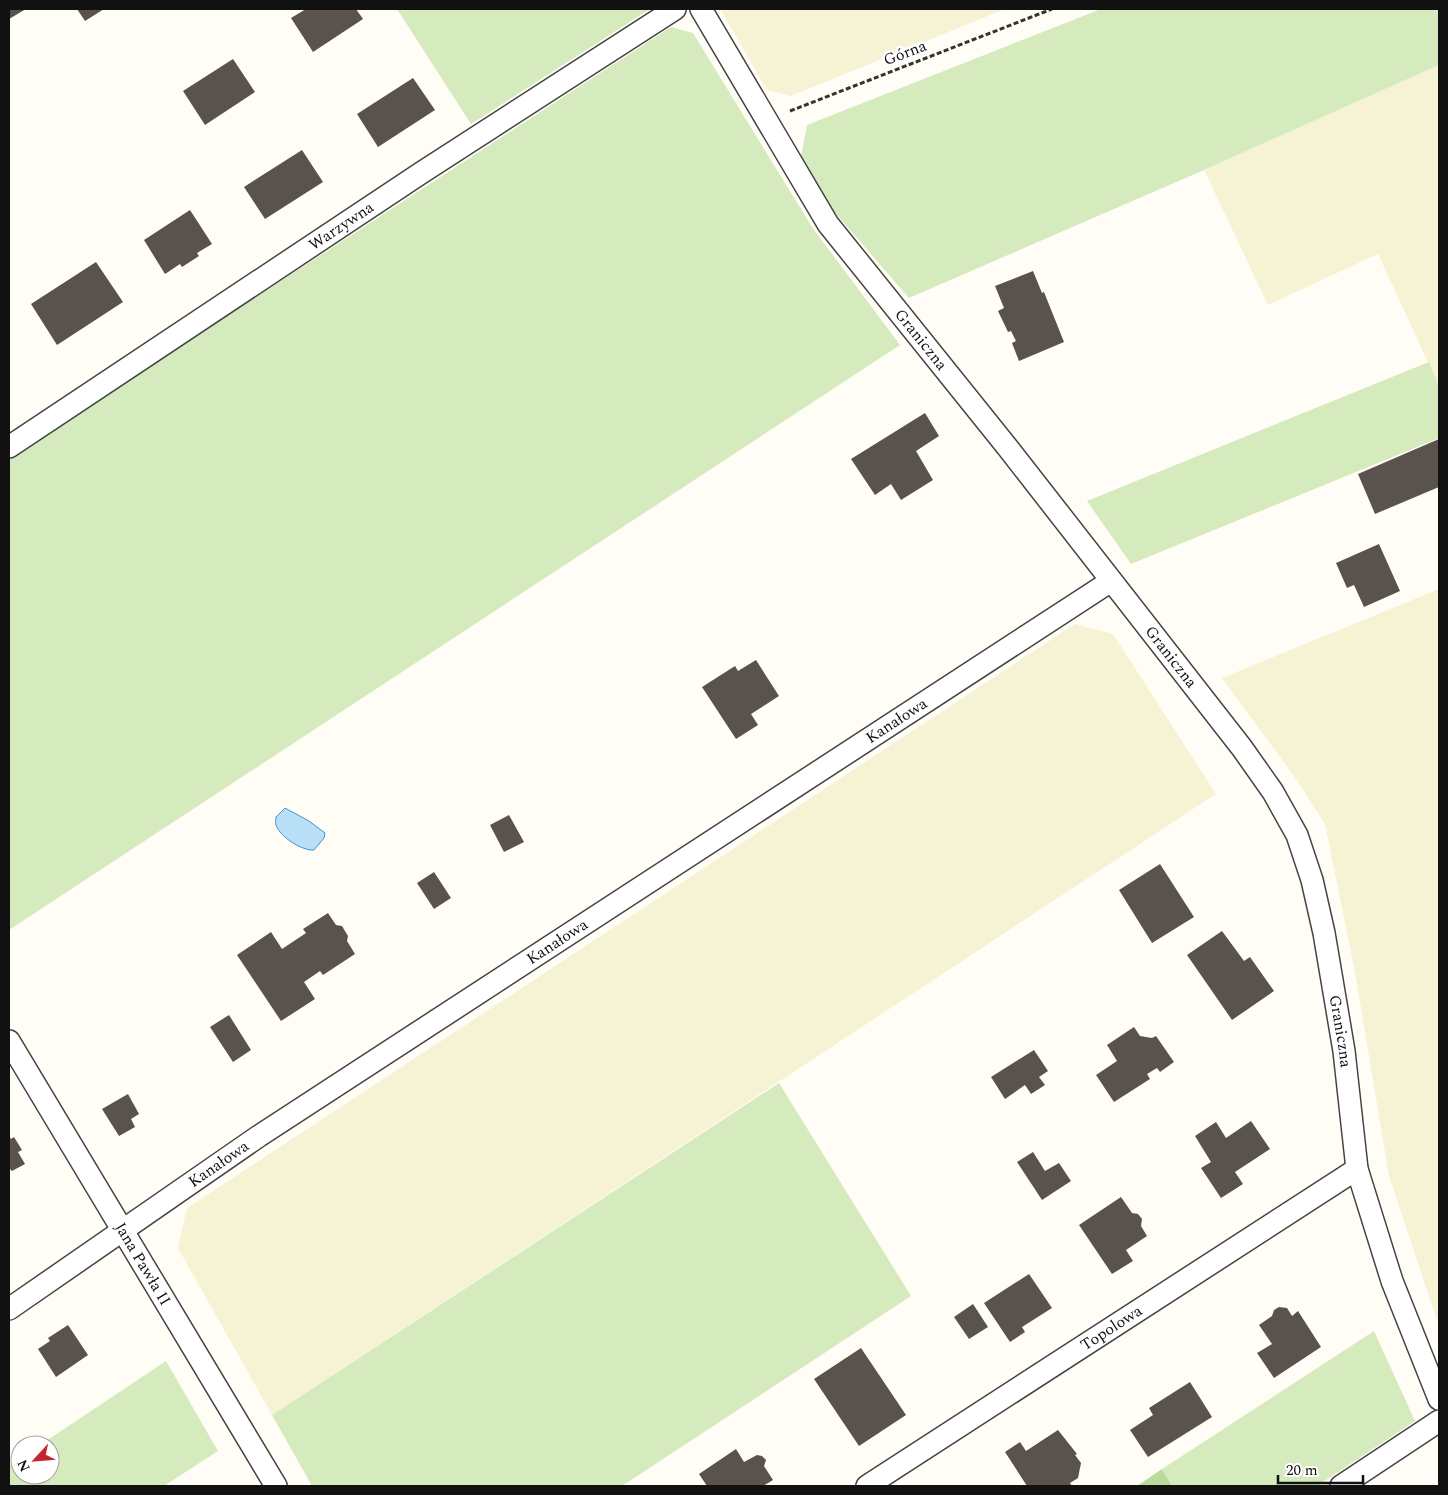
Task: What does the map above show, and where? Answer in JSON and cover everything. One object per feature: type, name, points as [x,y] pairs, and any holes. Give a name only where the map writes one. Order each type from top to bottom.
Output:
[{"type":"street","name":"Warzywna","points":[[9,447],[421,173],[675,9]]},
{"type":"street","name":"Graniczna","points":[[701,9],[828,224],[1008,448],[1242,748],[1273,792],[1297,835],[1312,880],[1324,933],[1344,1051],[1357,1169],[1392,1281],[1439,1399]]},
{"type":"street","name":"Kanałowa","points":[[9,1310],[284,1120],[1111,581]]},
{"type":"street","name":"Jana Pawła II","points":[[9,1041],[276,1486]]},
{"type":"street","name":"Topolowa","points":[[867,1486],[1357,1169]]},
{"type":"street","points":[[1340,1486],[1439,1421]]},
{"type":"path","name":"Górna","points":[[766,120],[1052,9]]},
{"type":"shaded area","points":[[720,9],[1005,9],[791,96],[767,90]]},
{"type":"shaded area","points":[[1439,65],[1439,386],[1378,254],[1268,305],[1204,170]]},
{"type":"shaded area","points":[[1439,589],[1439,1327],[1389,1176],[1356,978],[1325,824],[1296,779],[1222,678]]},
{"type":"shaded area","points":[[1075,624],[1113,634],[1216,794],[272,1415],[178,1248],[187,1208]]},
{"type":"green space","points":[[397,9],[650,9],[471,124]]},
{"type":"green space","points":[[1101,9],[1439,9],[1439,65],[1204,170],[909,298],[830,207],[801,156],[807,125]]},
{"type":"green space","points":[[671,27],[693,33],[812,227],[900,345],[9,930],[9,458]]},
{"type":"green space","points":[[1429,362],[1439,386],[1439,438],[1131,564],[1087,501]]},
{"type":"green space","points":[[779,1083],[911,1296],[622,1486],[312,1486],[272,1415]]},
{"type":"green space","points":[[1374,1331],[1415,1421],[1317,1486],[1172,1486],[1162,1469]]},
{"type":"green space","points":[[166,1361],[218,1451],[164,1486],[9,1486],[10,1465],[10,1485],[60,1485],[60,1435],[55,1435]]},
{"type":"green space","points":[[1162,1469],[1172,1486],[1137,1486]]},
{"type":"water","points":[[285,808],[309,821],[325,833],[324,838],[314,850],[298,846],[278,830],[276,817]]},
{"type":"building","points":[[9,9],[26,9],[9,19]]},
{"type":"building","points":[[77,9],[104,9],[85,21]]},
{"type":"building","points":[[306,9],[356,9],[363,19],[313,52],[291,18]]},
{"type":"building","points":[[233,59],[255,92],[205,125],[183,91]]},
{"type":"building","points":[[413,78],[435,110],[378,147],[357,114]]},
{"type":"building","points":[[302,150],[323,182],[265,219],[244,187]]},
{"type":"building","points":[[190,210],[212,244],[197,253],[199,256],[182,267],[180,264],[165,274],[144,240]]},
{"type":"building","points":[[96,262],[123,302],[57,345],[31,304]]},
{"type":"building","points":[[1033,271],[1042,293],[1044,292],[1064,342],[1019,361],[1012,343],[1016,341],[1011,331],[1008,332],[998,311],[1004,308],[995,286]]},
{"type":"building","points":[[925,413],[939,436],[916,451],[933,480],[901,500],[891,484],[875,495],[851,459]]},
{"type":"building","points":[[1439,439],[1439,487],[1375,514],[1358,474]]},
{"type":"building","points":[[1379,544],[1400,591],[1364,607],[1354,585],[1347,588],[1336,563]]},
{"type":"building","points":[[756,660],[779,696],[751,714],[758,725],[736,739],[702,687],[735,666],[738,671]]},
{"type":"building","points":[[509,815],[524,842],[504,852],[490,825]]},
{"type":"building","points":[[1160,864],[1194,917],[1152,943],[1119,890]]},
{"type":"building","points":[[434,872],[451,898],[434,909],[417,883]]},
{"type":"building","points":[[328,913],[336,925],[342,926],[348,936],[347,941],[355,954],[323,975],[320,971],[304,982],[315,999],[281,1021],[237,955],[271,932],[282,949],[306,933],[303,929]]},
{"type":"building","points":[[1222,931],[1244,961],[1250,957],[1274,991],[1232,1020],[1187,955]]},
{"type":"building","points":[[229,1015],[251,1050],[233,1062],[210,1027]]},
{"type":"building","points":[[1134,1027],[1140,1036],[1152,1038],[1156,1036],[1174,1062],[1160,1072],[1157,1068],[1147,1074],[1150,1079],[1114,1102],[1096,1075],[1117,1061],[1107,1045]]},
{"type":"building","points":[[1034,1050],[1048,1071],[1039,1077],[1045,1085],[1031,1094],[1025,1085],[1005,1099],[991,1077]]},
{"type":"building","points":[[128,1094],[139,1114],[131,1119],[135,1127],[119,1136],[102,1109]]},
{"type":"building","points":[[1251,1121],[1270,1149],[1235,1172],[1243,1184],[1221,1198],[1201,1168],[1211,1162],[1195,1136],[1216,1122],[1226,1138]]},
{"type":"building","points":[[9,1136],[11,1139],[14,1137],[22,1150],[18,1152],[25,1164],[12,1171],[9,1168]]},
{"type":"building","points":[[1033,1152],[1045,1171],[1059,1163],[1071,1181],[1042,1200],[1017,1162]]},
{"type":"building","points":[[1121,1197],[1132,1213],[1138,1214],[1142,1219],[1141,1226],[1147,1236],[1126,1250],[1133,1261],[1112,1274],[1079,1225]]},
{"type":"building","points":[[1029,1274],[1052,1308],[1022,1327],[1025,1332],[1010,1342],[984,1303]]},
{"type":"building","points":[[973,1304],[988,1327],[969,1339],[954,1317]]},
{"type":"building","points":[[1279,1307],[1287,1308],[1292,1316],[1298,1311],[1321,1347],[1274,1378],[1257,1353],[1272,1344],[1259,1325],[1272,1316],[1274,1310]]},
{"type":"building","points":[[68,1325],[88,1355],[56,1377],[38,1349],[50,1341],[48,1338]]},
{"type":"building","points":[[861,1348],[906,1415],[859,1446],[814,1379]]},
{"type":"building","points":[[1190,1382],[1212,1417],[1148,1457],[1130,1430],[1153,1415],[1149,1408]]},
{"type":"building","points":[[1058,1430],[1077,1454],[1075,1455],[1081,1463],[1078,1478],[1070,1483],[1072,1486],[1027,1486],[1005,1452],[1020,1442],[1026,1451]]},
{"type":"building","points":[[736,1449],[744,1462],[757,1455],[762,1456],[766,1460],[764,1466],[773,1480],[763,1486],[707,1486],[699,1474]]}]
